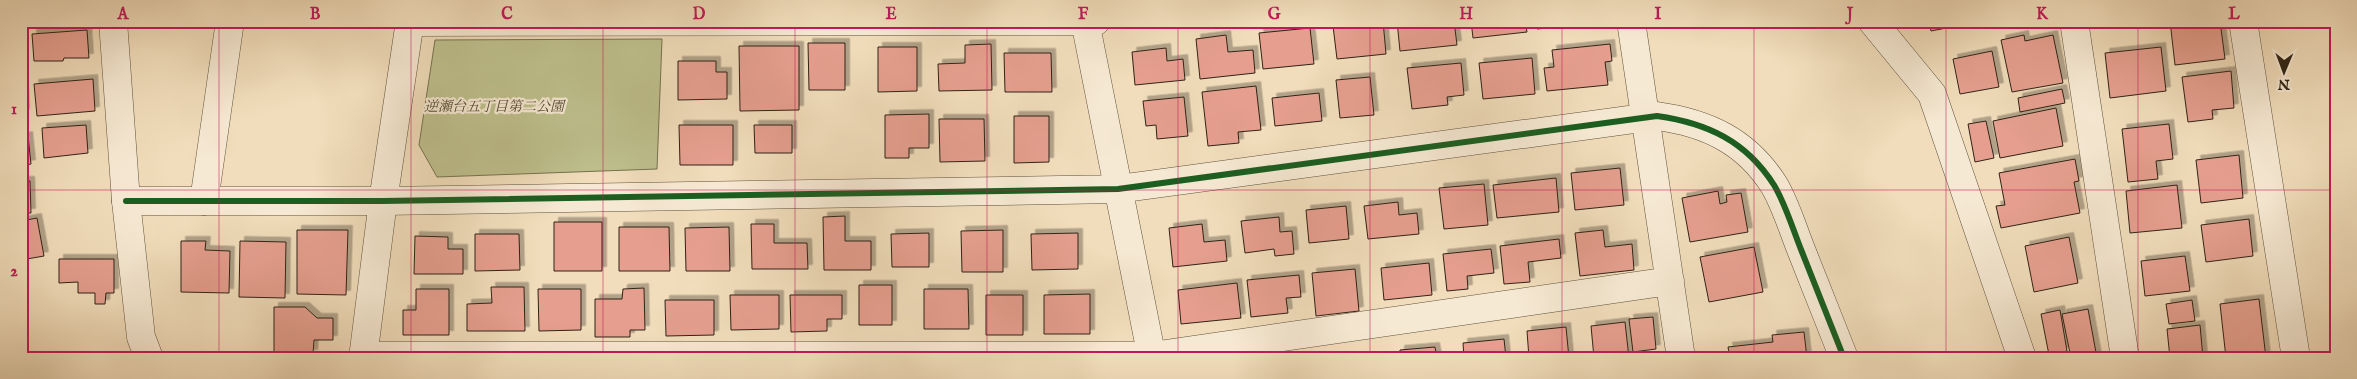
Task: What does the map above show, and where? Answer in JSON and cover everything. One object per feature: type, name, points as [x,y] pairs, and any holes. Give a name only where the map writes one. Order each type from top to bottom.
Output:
[{"type":"street","points":[[113,21],[126,201],[141,337],[149,358]]},
{"type":"street","points":[[204,201],[230,21]]},
{"type":"street","points":[[1631,21],[1644,117],[1682,358]]},
{"type":"street","points":[[1872,21],[1932,94],[2022,358]]},
{"type":"street","points":[[2074,21],[2125,358]]},
{"type":"street","points":[[2244,21],[2296,358]]},
{"type":"street","points":[[1152,357],[1118,189],[1089,22],[410,22],[383,201],[363,357],[1152,357],[1670,281]]},
{"type":"street","points":[[126,201],[383,201],[1118,189],[1657,116],[1674,118],[1712,130],[1732,141],[1762,170],[1782,201],[1844,358]]},
{"type":"green space","name":"逆瀬台五丁目第二公園","points":[[662,39],[657,169],[437,177],[419,145],[435,40]]},
{"type":"building","points":[[26,21],[84,21],[84,25],[26,25]]},
{"type":"building","points":[[1383,21],[1386,54],[1337,59],[1333,26]]},
{"type":"building","points":[[1397,21],[1454,21],[1457,45],[1400,51]]},
{"type":"building","points":[[1471,21],[1525,21],[1527,32],[1473,38]]},
{"type":"building","points":[[1536,21],[1589,21],[1589,24],[1537,29]]},
{"type":"building","points":[[1929,21],[1977,21],[1977,22],[1931,31]]},
{"type":"building","points":[[2104,21],[2155,21],[2155,22],[2105,27]]},
{"type":"building","points":[[2170,21],[2220,21],[2225,59],[2175,65]]},
{"type":"building","points":[[1310,28],[1314,64],[1263,69],[1259,33]]},
{"type":"building","points":[[87,30],[89,58],[64,58],[63,61],[34,61],[32,34]]},
{"type":"building","points":[[1226,35],[1228,52],[1253,50],[1255,73],[1200,79],[1196,39]]},
{"type":"building","points":[[2024,35],[2025,41],[2053,35],[2063,83],[2012,92],[2001,40]]},
{"type":"building","points":[[808,43],[845,43],[845,90],[809,90]]},
{"type":"building","points":[[991,44],[992,90],[939,91],[938,64],[965,63],[965,45]]},
{"type":"building","points":[[1610,44],[1612,61],[1605,62],[1608,85],[1547,91],[1544,68],[1554,67],[1552,50]]},
{"type":"building","points":[[739,46],[799,46],[799,110],[740,111]]},
{"type":"building","points":[[878,47],[917,47],[917,91],[878,92]]},
{"type":"building","points":[[2161,47],[2166,91],[2110,98],[2105,53]]},
{"type":"building","points":[[1166,48],[1167,61],[1183,59],[1185,80],[1135,85],[1132,52]]},
{"type":"building","points":[[1992,51],[1999,87],[1960,94],[1953,59]]},
{"type":"building","points":[[1004,53],[1051,53],[1052,92],[1005,92]]},
{"type":"building","points":[[1532,58],[1535,94],[1483,99],[1479,63]]},
{"type":"building","points":[[678,61],[716,61],[716,72],[727,72],[727,99],[678,100]]},
{"type":"building","points":[[1461,63],[1464,95],[1447,97],[1448,105],[1412,109],[1407,68]]},
{"type":"building","points":[[2231,71],[2234,108],[2212,110],[2213,119],[2188,122],[2182,77]]},
{"type":"building","points":[[21,74],[23,74],[25,113],[21,114]]},
{"type":"building","points":[[1370,77],[1374,115],[1340,118],[1336,80]]},
{"type":"building","points":[[93,79],[95,111],[37,116],[34,84]]},
{"type":"building","points":[[1256,86],[1261,130],[1238,132],[1239,143],[1208,146],[1202,92]]},
{"type":"building","points":[[2062,89],[2065,103],[2020,112],[2018,98]]},
{"type":"building","points":[[1319,93],[1322,121],[1275,126],[1272,98]]},
{"type":"building","points":[[1184,97],[1188,136],[1157,139],[1156,125],[1146,126],[1143,101]]},
{"type":"building","points":[[2056,108],[2063,146],[2000,158],[1993,121]]},
{"type":"building","points":[[929,114],[929,148],[909,148],[909,158],[885,158],[885,115]]},
{"type":"building","points":[[1014,116],[1049,116],[1049,162],[1014,163]]},
{"type":"building","points":[[939,119],[984,119],[985,161],[940,162]]},
{"type":"building","points":[[1986,121],[1994,158],[1975,162],[1968,124]]},
{"type":"building","points":[[2169,124],[2173,159],[2156,161],[2158,179],[2128,182],[2122,129]]},
{"type":"building","points":[[86,125],[88,153],[44,158],[42,128]]},
{"type":"building","points":[[679,125],[733,125],[733,165],[680,165]]},
{"type":"building","points":[[754,125],[792,125],[792,153],[755,153]]},
{"type":"building","points":[[23,132],[23,137],[28,136],[31,164],[21,166]]},
{"type":"building","points":[[2239,155],[2243,198],[2201,203],[2196,160]]},
{"type":"building","points":[[2075,159],[2079,181],[2074,182],[2080,213],[2001,228],[1996,206],[2005,205],[1999,173]]},
{"type":"building","points":[[1620,168],[1624,205],[1575,210],[1571,173]]},
{"type":"building","points":[[1556,178],[1559,212],[1497,218],[1493,185]]},
{"type":"building","points":[[21,181],[30,181],[31,213],[21,213]]},
{"type":"building","points":[[1484,184],[1488,225],[1444,229],[1439,188]]},
{"type":"building","points":[[2177,185],[2182,228],[2130,233],[2126,191]]},
{"type":"building","points":[[1718,191],[1720,204],[1727,202],[1726,195],[1741,193],[1748,232],[1690,242],[1682,198]]},
{"type":"building","points":[[1398,202],[1399,215],[1417,213],[1419,234],[1368,239],[1364,206]]},
{"type":"building","points":[[1346,206],[1349,239],[1309,243],[1306,210]]},
{"type":"building","points":[[845,216],[845,241],[871,241],[871,270],[824,270],[823,217]]},
{"type":"building","points":[[1279,217],[1280,232],[1292,231],[1294,254],[1275,256],[1274,249],[1245,253],[1241,221]]},
{"type":"building","points":[[37,218],[44,256],[21,260],[21,221]]},
{"type":"building","points":[[2249,219],[2253,256],[2206,262],[2201,225]]},
{"type":"building","points":[[554,222],[602,222],[602,271],[554,271]]},
{"type":"building","points":[[751,224],[774,224],[774,243],[807,243],[808,269],[752,269]]},
{"type":"building","points":[[1202,224],[1204,242],[1225,240],[1227,261],[1173,267],[1169,228]]},
{"type":"building","points":[[619,227],[669,227],[670,271],[619,271]]},
{"type":"building","points":[[729,227],[730,271],[686,271],[685,228]]},
{"type":"building","points":[[297,230],[348,230],[346,295],[297,294]]},
{"type":"building","points":[[1003,230],[1003,272],[962,272],[961,231]]},
{"type":"building","points":[[1603,230],[1605,247],[1632,244],[1634,270],[1580,276],[1575,233]]},
{"type":"building","points":[[929,233],[929,267],[892,267],[891,234]]},
{"type":"building","points":[[1078,233],[1078,269],[1032,270],[1031,234]]},
{"type":"building","points":[[475,234],[519,234],[520,270],[475,271]]},
{"type":"building","points":[[415,236],[448,237],[448,249],[463,249],[463,274],[414,274]]},
{"type":"building","points":[[2069,237],[2078,283],[2034,292],[2025,246]]},
{"type":"building","points":[[1559,239],[1561,258],[1528,262],[1530,282],[1504,284],[1500,246]]},
{"type":"building","points":[[181,241],[206,241],[205,250],[230,251],[229,293],[181,292]]},
{"type":"building","points":[[240,241],[286,242],[285,298],[239,297]]},
{"type":"building","points":[[1754,247],[1763,292],[1709,302],[1700,257]]},
{"type":"building","points":[[1491,249],[1494,273],[1467,276],[1468,289],[1447,291],[1443,254]]},
{"type":"building","points":[[2185,256],[2190,291],[2145,296],[2141,261]]},
{"type":"building","points":[[59,259],[114,259],[114,293],[106,293],[105,304],[95,304],[95,293],[78,293],[78,282],[59,283]]},
{"type":"building","points":[[1429,263],[1432,295],[1384,300],[1381,268]]},
{"type":"building","points":[[1355,269],[1359,311],[1316,316],[1312,273]]},
{"type":"building","points":[[1299,275],[1301,297],[1286,298],[1288,313],[1251,317],[1247,280]]},
{"type":"building","points":[[1237,283],[1241,318],[1181,324],[1178,290]]},
{"type":"building","points":[[859,285],[892,285],[892,325],[859,325]]},
{"type":"building","points":[[491,287],[524,287],[525,331],[467,331],[467,304],[492,303]]},
{"type":"building","points":[[644,288],[645,330],[630,330],[630,337],[595,337],[595,299],[622,299],[623,289]]},
{"type":"building","points":[[416,289],[449,289],[449,335],[403,335],[403,310],[416,310]]},
{"type":"building","points":[[538,289],[581,289],[581,330],[539,331]]},
{"type":"building","points":[[924,289],[968,289],[969,329],[924,329]]},
{"type":"building","points":[[1090,294],[1090,334],[1044,334],[1044,295]]},
{"type":"building","points":[[730,295],[779,295],[779,329],[731,330]]},
{"type":"building","points":[[790,295],[842,295],[842,319],[827,319],[827,331],[791,332]]},
{"type":"building","points":[[986,295],[1023,295],[1023,335],[986,335]]},
{"type":"building","points":[[2259,299],[2266,358],[2226,358],[2220,304]]},
{"type":"building","points":[[665,300],[714,300],[714,335],[666,336]]},
{"type":"building","points":[[2192,300],[2195,321],[2169,324],[2166,304]]},
{"type":"building","points":[[274,307],[305,307],[317,318],[333,318],[333,340],[314,340],[313,354],[297,354],[297,358],[274,358]]},
{"type":"building","points":[[2088,309],[2097,358],[2071,358],[2062,314]]},
{"type":"building","points":[[2060,310],[2067,351],[2049,355],[2041,314]]},
{"type":"building","points":[[1653,317],[1656,349],[1633,352],[1629,319]]},
{"type":"building","points":[[1625,322],[1629,358],[1594,358],[1591,326]]},
{"type":"building","points":[[2200,325],[2203,358],[2170,358],[2167,329]]},
{"type":"building","points":[[1566,327],[1569,358],[1529,358],[1527,331]]},
{"type":"building","points":[[1804,332],[1807,358],[1730,358],[1728,347],[1773,342],[1772,335]]},
{"type":"building","points":[[1504,339],[1506,358],[1464,358],[1463,343]]},
{"type":"building","points":[[1435,347],[1437,358],[1400,358],[1400,350]]},
{"type":"cycle path","points":[[126,201],[383,201],[1118,189],[1657,116],[1709,129],[1738,146],[1763,170],[1774,185],[1782,201],[1844,358]]}]
